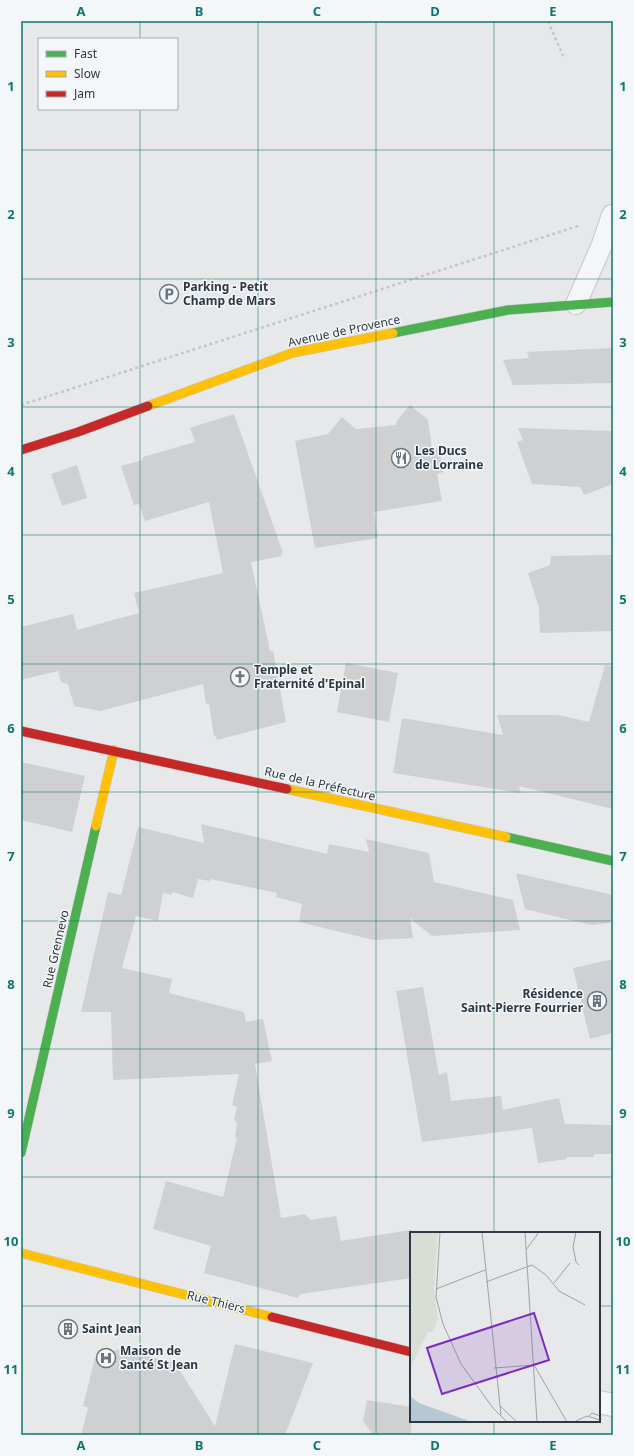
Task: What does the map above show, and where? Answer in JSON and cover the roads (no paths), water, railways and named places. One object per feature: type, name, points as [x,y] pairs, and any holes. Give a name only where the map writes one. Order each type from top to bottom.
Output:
[{"type":"street","name":"Avenue de Provence","points":[[21,450],[78,432],[292,353],[508,310],[613,302]]},
{"type":"street","name":"Rue de la Préfecture","points":[[21,731],[114,750],[613,862]]},
{"type":"street","name":"Rue Grennevo","points":[[21,1153],[114,750]]},
{"type":"street","name":"Rue Thiers","points":[[21,1253],[410,1352]]},
{"type":"street","points":[[600,1402],[613,1405]]},
{"type":"lane","points":[[576,304],[601,247],[612,215]]},
{"type":"place","name":"Parking - Petit Champ de Mars","points":[[169,294]]},
{"type":"place","name":"Les Ducs de Lorraine","points":[[401,458]]},
{"type":"place","name":"Temple et Fraternité d'Epinal","points":[[240,677]]},
{"type":"place","name":"Résidence Saint-Pierre Fourrier","points":[[597,1001]]},
{"type":"place","name":"Saint Jean","points":[[68,1329]]},
{"type":"place","name":"Maison de Santé St Jean","points":[[106,1358]]}]
